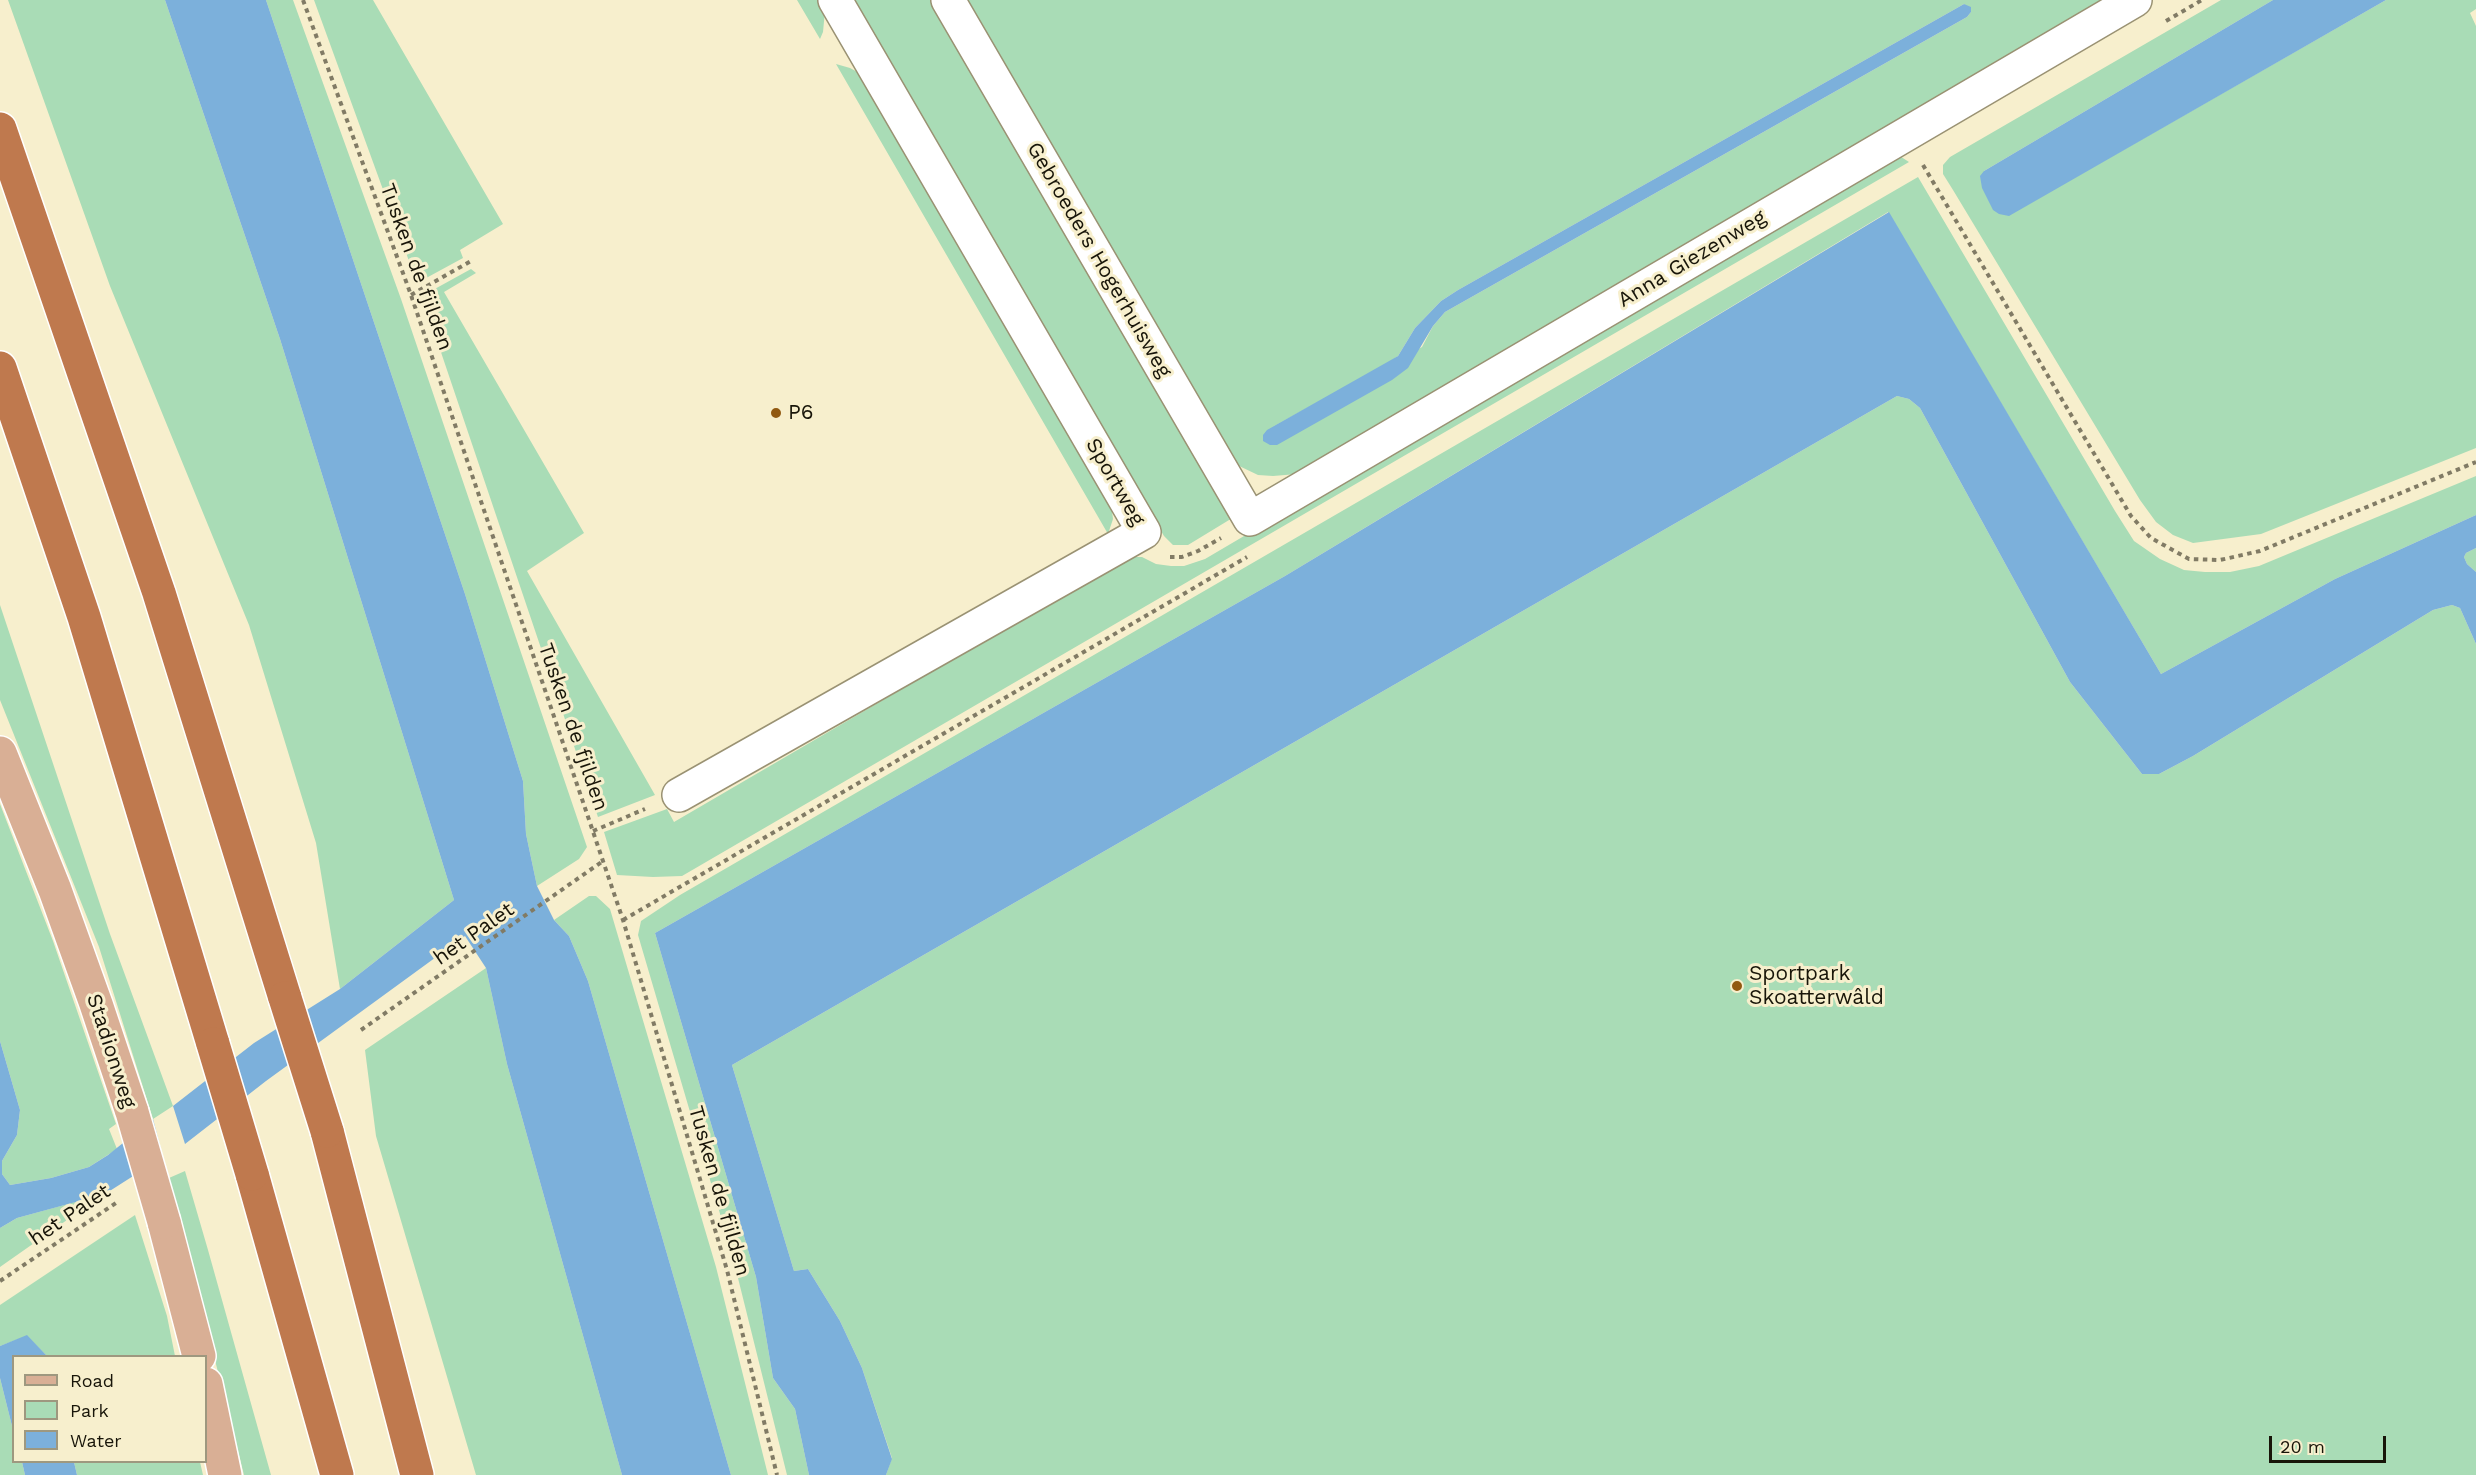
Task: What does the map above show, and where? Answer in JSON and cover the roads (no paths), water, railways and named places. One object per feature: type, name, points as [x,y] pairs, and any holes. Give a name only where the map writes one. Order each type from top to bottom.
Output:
[{"type":"highway","points":[[0,129],[159,593],[327,1131],[417,1475]]},
{"type":"highway","points":[[0,368],[84,617],[252,1174],[337,1475]]},
{"type":"highway","points":[[321,1415],[329,1475]]},
{"type":"main road","name":"Stadionweg","points":[[0,753],[59,901],[132,1112],[199,1355]]},
{"type":"main road","points":[[207,1389],[225,1475]]},
{"type":"street","name":"Sportweg","points":[[679,795],[1144,532],[835,0]]},
{"type":"street","name":"Gebroeders Hogerhuisweg","points":[[948,0],[1250,519]]},
{"type":"street","name":"Anna Giezenweg","points":[[1250,519],[2135,0]]},
{"type":"water","points":[[165,0],[266,0],[465,594],[523,781],[526,834],[537,886],[554,920],[569,936],[588,981],[731,1475],[622,1475],[507,1064],[486,968],[465,936],[266,1081],[185,1144],[173,1106],[254,1043],[340,989],[454,900],[280,339]]},
{"type":"water","points":[[2273,0],[2386,0],[2009,216],[1993,210],[1982,188],[1980,176],[1984,171]]},
{"type":"water","points":[[1964,4],[1971,7],[1971,12],[1967,17],[1445,312],[1433,326],[1408,368],[1392,380],[1277,445],[1270,445],[1263,441],[1263,435],[1267,430],[1398,356],[1415,328],[1441,301],[1458,290]]},
{"type":"water","points":[[1889,212],[2161,674],[2335,579],[2476,515],[2476,548],[2466,553],[2464,557],[2467,564],[2476,572],[2476,644],[2460,608],[2452,605],[2433,610],[2193,756],[2159,774],[2142,774],[2070,682],[1920,408],[1909,399],[1897,396],[732,1065],[794,1271],[808,1269],[840,1321],[862,1368],[892,1459],[886,1475],[809,1475],[795,1409],[773,1378],[756,1277],[655,933],[1285,576]]},
{"type":"water","points":[[0,1041],[20,1110],[17,1135],[2,1161],[2,1174],[10,1185],[51,1178],[89,1167],[153,1119],[163,1157],[105,1194],[17,1218],[0,1228]]},
{"type":"water","points":[[27,1335],[46,1355],[12,1355],[12,1426],[0,1378],[0,1346]]},
{"type":"water","points":[[22,1463],[74,1463],[77,1475],[25,1475]]},
{"type":"place","name":"P6","points":[[776,413]]},
{"type":"place","name":"Sportpark Skoatterwâld","points":[[1737,986]]}]
